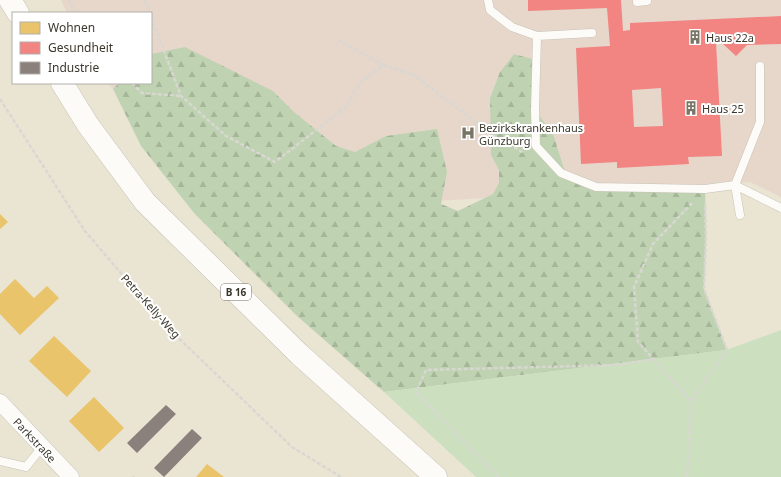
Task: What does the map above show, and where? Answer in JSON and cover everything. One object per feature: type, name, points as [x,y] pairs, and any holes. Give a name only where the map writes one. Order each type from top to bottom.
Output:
[{"type":"main road","points":[[10,0],[17,12]]},
{"type":"main road","name":"B 16","points":[[63,84],[88,125],[145,202],[299,354],[436,477]]},
{"type":"street","name":"Parkstraße","points":[[0,402],[71,477]]},
{"type":"lane","points":[[488,0],[490,10],[512,27],[537,36],[592,33]]},
{"type":"lane","points":[[636,0],[637,2],[647,1]]},
{"type":"lane","points":[[537,36],[535,110],[536,146],[561,173],[596,187],[705,189],[735,185],[781,208]]},
{"type":"lane","points":[[740,214],[735,185],[760,122],[760,66]]},
{"type":"lane","points":[[0,462],[26,467],[42,447]]},
{"type":"path","points":[[68,0],[75,12]]},
{"type":"path","points":[[145,0],[150,12]]},
{"type":"path","points":[[152,17],[180,96],[226,136],[276,162],[346,107],[360,83],[383,65]]},
{"type":"path","points":[[338,40],[383,65],[414,75],[491,134],[529,156]]},
{"type":"path","points":[[133,84],[142,93],[180,96]]},
{"type":"path","name":"Petra-Kelly-Weg","points":[[0,99],[85,231],[166,326],[292,447],[341,477]]},
{"type":"path","points":[[691,401],[638,342],[634,287],[653,244],[705,189]]},
{"type":"path","points":[[687,477],[691,401],[726,350],[704,289],[706,238],[705,189]]},
{"type":"path","points":[[498,477],[416,392],[426,370],[618,365],[653,359]]},
{"type":"shaded area","name":"Bezirkskrankenhaus Günzburg","points":[[61,0],[781,0],[781,197],[750,182],[234,213],[108,84],[152,84],[152,12],[67,12]]},
{"type":"green space","points":[[185,47],[273,91],[294,112],[336,146],[355,152],[386,136],[437,129],[447,172],[441,204],[458,211],[493,194],[499,183],[499,170],[491,155],[490,98],[500,72],[514,54],[536,60],[535,110],[553,134],[566,175],[596,187],[705,189],[706,238],[704,289],[727,350],[384,392],[297,316],[194,213],[141,146],[113,89],[118,84],[152,84],[152,54]]},
{"type":"green space","points":[[781,330],[781,477],[476,477],[384,392],[726,350]]},
{"type":"building: Wohnen","points":[[0,214],[8,222],[0,229]]},
{"type":"building: Wohnen","points":[[15,279],[34,298],[47,286],[59,298],[20,335],[0,314],[0,294]]},
{"type":"building: Wohnen","points":[[54,336],[91,371],[67,397],[29,361]]},
{"type":"building: Wohnen","points":[[94,397],[124,428],[99,452],[69,421]]},
{"type":"building: Wohnen","points":[[207,464],[224,477],[196,477]]},
{"type":"building: Gesundheit","name":"Haus 25","points":[[528,0],[621,0],[623,31],[630,30],[630,23],[781,16],[781,44],[747,45],[736,56],[723,44],[716,42],[722,156],[688,157],[689,164],[617,168],[617,162],[581,164],[576,48],[610,46],[607,8],[528,11]],"holes":[[[661,88],[663,126],[634,127],[632,90]]]},
{"type":"building: Industrie","points":[[166,405],[176,414],[137,453],[127,443]]},
{"type":"building: Industrie","points":[[192,429],[202,438],[164,477],[154,468]]},
{"type":"place","name":"Haus 22a","points":[[695,37]]},
{"type":"place","name":"Haus 25","points":[[691,108]]},
{"type":"place","name":"Bezirkskrankenhaus Günzburg","points":[[468,133]]}]
